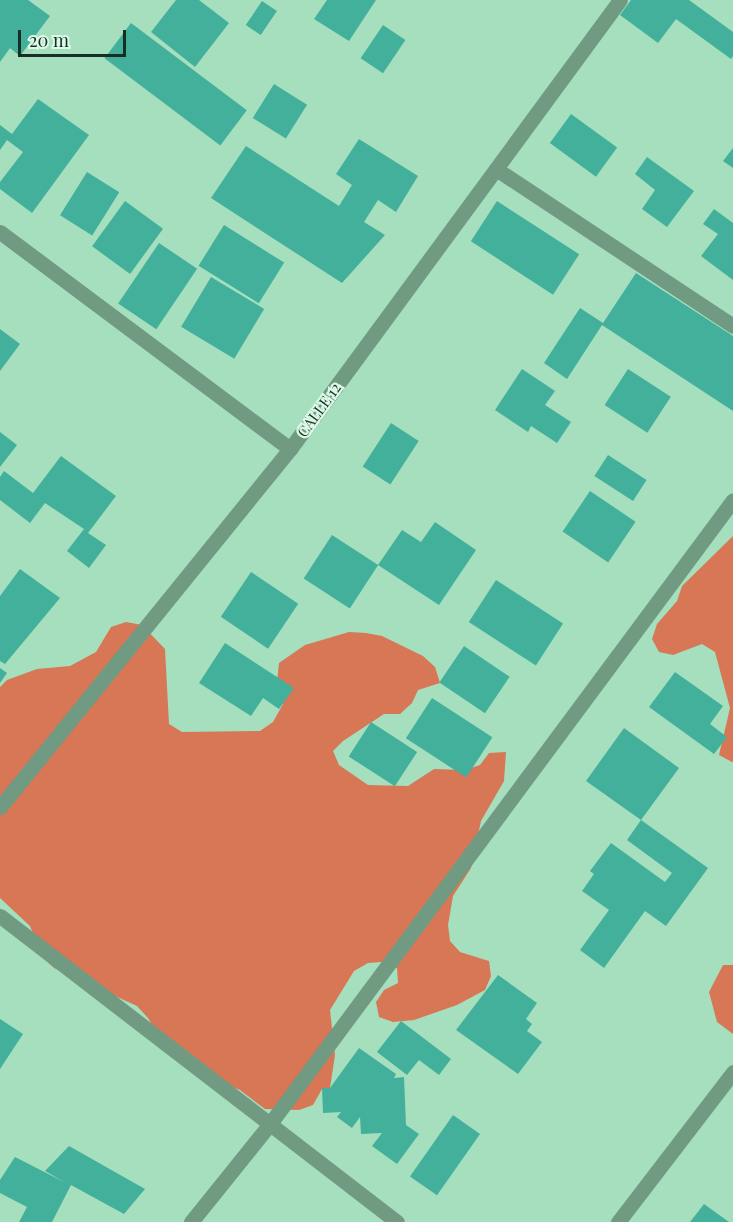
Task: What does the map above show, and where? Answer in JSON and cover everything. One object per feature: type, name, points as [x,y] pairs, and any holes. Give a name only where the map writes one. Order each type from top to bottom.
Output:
[{"type":"street","name":"CALLE 12","points":[[0,807],[290,449],[620,0]]},
{"type":"street","points":[[496,169],[733,326]]},
{"type":"street","points":[[0,232],[290,449]]},
{"type":"street","points":[[191,1222],[269,1125],[733,500]]},
{"type":"street","points":[[0,916],[397,1222]]},
{"type":"street","points":[[618,1222],[733,1072]]},
{"type":"shaded area","points":[[733,536],[732,762],[719,755],[730,708],[715,652],[702,644],[673,655],[659,652],[652,639],[657,624],[677,601],[682,586]]},
{"type":"shaded area","points":[[126,622],[142,625],[165,649],[169,724],[182,732],[260,731],[273,722],[283,704],[276,691],[279,663],[305,645],[349,632],[366,633],[382,636],[423,656],[435,667],[440,683],[418,690],[412,703],[400,714],[384,714],[343,741],[333,751],[339,765],[368,785],[408,786],[434,769],[465,770],[480,765],[489,753],[506,752],[504,781],[481,821],[471,868],[453,896],[448,925],[450,941],[460,952],[489,961],[491,976],[485,990],[457,1005],[414,1020],[393,1022],[379,1017],[376,1002],[384,990],[398,983],[397,968],[382,962],[368,963],[354,971],[330,1010],[335,1055],[330,1088],[322,1089],[313,1105],[299,1110],[265,1109],[240,1090],[213,1079],[163,1045],[148,1018],[137,1006],[54,968],[42,957],[30,926],[0,898],[0,687],[7,680],[37,669],[70,666],[96,652],[111,627]]},
{"type":"shaded area","points":[[723,965],[733,965],[733,1034],[717,1022],[709,992]]},
{"type":"building","points":[[0,0],[28,0],[50,16],[20,56],[10,48],[0,62]]},
{"type":"building","points":[[176,0],[199,0],[229,23],[195,67],[151,32]]},
{"type":"building","points":[[327,0],[376,0],[349,41],[314,19]]},
{"type":"building","points":[[631,0],[689,0],[733,32],[733,56],[731,59],[676,19],[658,43],[620,15]]},
{"type":"building","points":[[262,1],[277,11],[261,35],[246,25]]},
{"type":"building","points":[[131,23],[247,110],[220,145],[105,58]]},
{"type":"building","points":[[383,25],[405,40],[383,73],[361,58]]},
{"type":"building","points":[[274,84],[307,105],[286,139],[253,118]]},
{"type":"building","points":[[38,99],[89,135],[32,213],[0,189],[0,182],[23,152],[7,140],[0,150],[0,125],[12,134]]},
{"type":"building","points":[[571,114],[617,148],[596,177],[550,143]]},
{"type":"building","points":[[359,139],[418,176],[396,212],[378,200],[364,222],[385,235],[342,283],[211,198],[246,146],[339,206],[352,185],[336,174]]},
{"type":"building","points":[[733,148],[733,168],[723,161]]},
{"type":"building","points":[[647,157],[694,191],[667,227],[642,209],[655,190],[635,174]]},
{"type":"building","points":[[87,172],[119,192],[92,235],[60,215]]},
{"type":"building","points":[[125,201],[163,229],[130,274],[92,246]]},
{"type":"building","points":[[497,201],[579,254],[553,295],[471,241]]},
{"type":"building","points":[[714,209],[733,223],[733,280],[701,256],[718,234],[703,224]]},
{"type":"building","points":[[224,225],[284,263],[259,303],[199,266]]},
{"type":"building","points":[[159,243],[197,269],[156,329],[118,304]]},
{"type":"building","points":[[636,273],[733,336],[733,411],[602,325],[567,379],[544,363],[580,308],[603,323]]},
{"type":"building","points":[[211,277],[264,309],[234,359],[181,327]]},
{"type":"building","points":[[0,329],[20,344],[0,371]]},
{"type":"building","points":[[522,369],[555,391],[545,405],[571,422],[557,443],[531,426],[528,432],[495,410]]},
{"type":"building","points":[[628,369],[671,397],[647,433],[605,405]]},
{"type":"building","points":[[391,423],[419,441],[390,485],[363,467]]},
{"type":"building","points":[[0,432],[17,445],[0,467]]},
{"type":"building","points":[[608,455],[647,480],[633,501],[594,476]]},
{"type":"building","points":[[61,456],[116,496],[88,533],[106,545],[89,568],[67,551],[84,529],[45,503],[30,523],[0,500],[0,477],[4,471],[33,493]]},
{"type":"building","points":[[590,491],[636,522],[608,562],[563,532]]},
{"type":"building","points":[[435,522],[476,550],[439,605],[378,565],[402,530],[421,542]]},
{"type":"building","points":[[332,535],[378,565],[350,609],[304,579]]},
{"type":"building","points":[[20,569],[60,598],[5,664],[0,661],[0,596]]},
{"type":"building","points":[[251,572],[298,604],[268,649],[221,617]]},
{"type":"building","points":[[496,580],[563,624],[536,666],[469,622]]},
{"type":"building","points":[[225,643],[294,688],[279,709],[263,698],[251,716],[199,683]]},
{"type":"building","points":[[464,646],[510,677],[485,713],[439,682]]},
{"type":"building","points":[[0,668],[7,673],[0,683]]},
{"type":"building","points":[[675,672],[723,706],[710,724],[727,737],[714,754],[649,707]]},
{"type":"building","points":[[432,698],[492,737],[466,777],[406,738]]},
{"type":"building","points":[[371,722],[417,752],[395,786],[349,756]]},
{"type":"building","points":[[624,728],[679,768],[641,820],[586,781]]},
{"type":"building","points":[[641,820],[708,868],[666,926],[645,911],[604,968],[580,950],[609,910],[582,891],[594,874],[590,871],[611,843],[665,882],[672,873],[627,840]]},
{"type":"building","points":[[498,975],[537,1003],[526,1019],[532,1024],[527,1031],[542,1042],[518,1074],[456,1030]]},
{"type":"building","points":[[0,1019],[23,1034],[0,1069]]},
{"type":"building","points":[[401,1021],[451,1059],[439,1075],[419,1060],[407,1075],[377,1052]]},
{"type":"building","points":[[359,1048],[396,1074],[394,1078],[404,1077],[406,1125],[419,1134],[397,1164],[372,1146],[382,1133],[361,1134],[360,1117],[352,1128],[337,1117],[341,1112],[323,1113],[322,1088],[330,1088]]},
{"type":"building","points":[[453,1115],[480,1134],[437,1195],[410,1176]]},
{"type":"building","points":[[69,1146],[145,1189],[124,1214],[71,1185],[52,1222],[19,1222],[27,1207],[0,1193],[0,1180],[15,1157],[66,1183],[45,1171]]},
{"type":"building","points":[[704,1204],[729,1222],[690,1222]]}]
